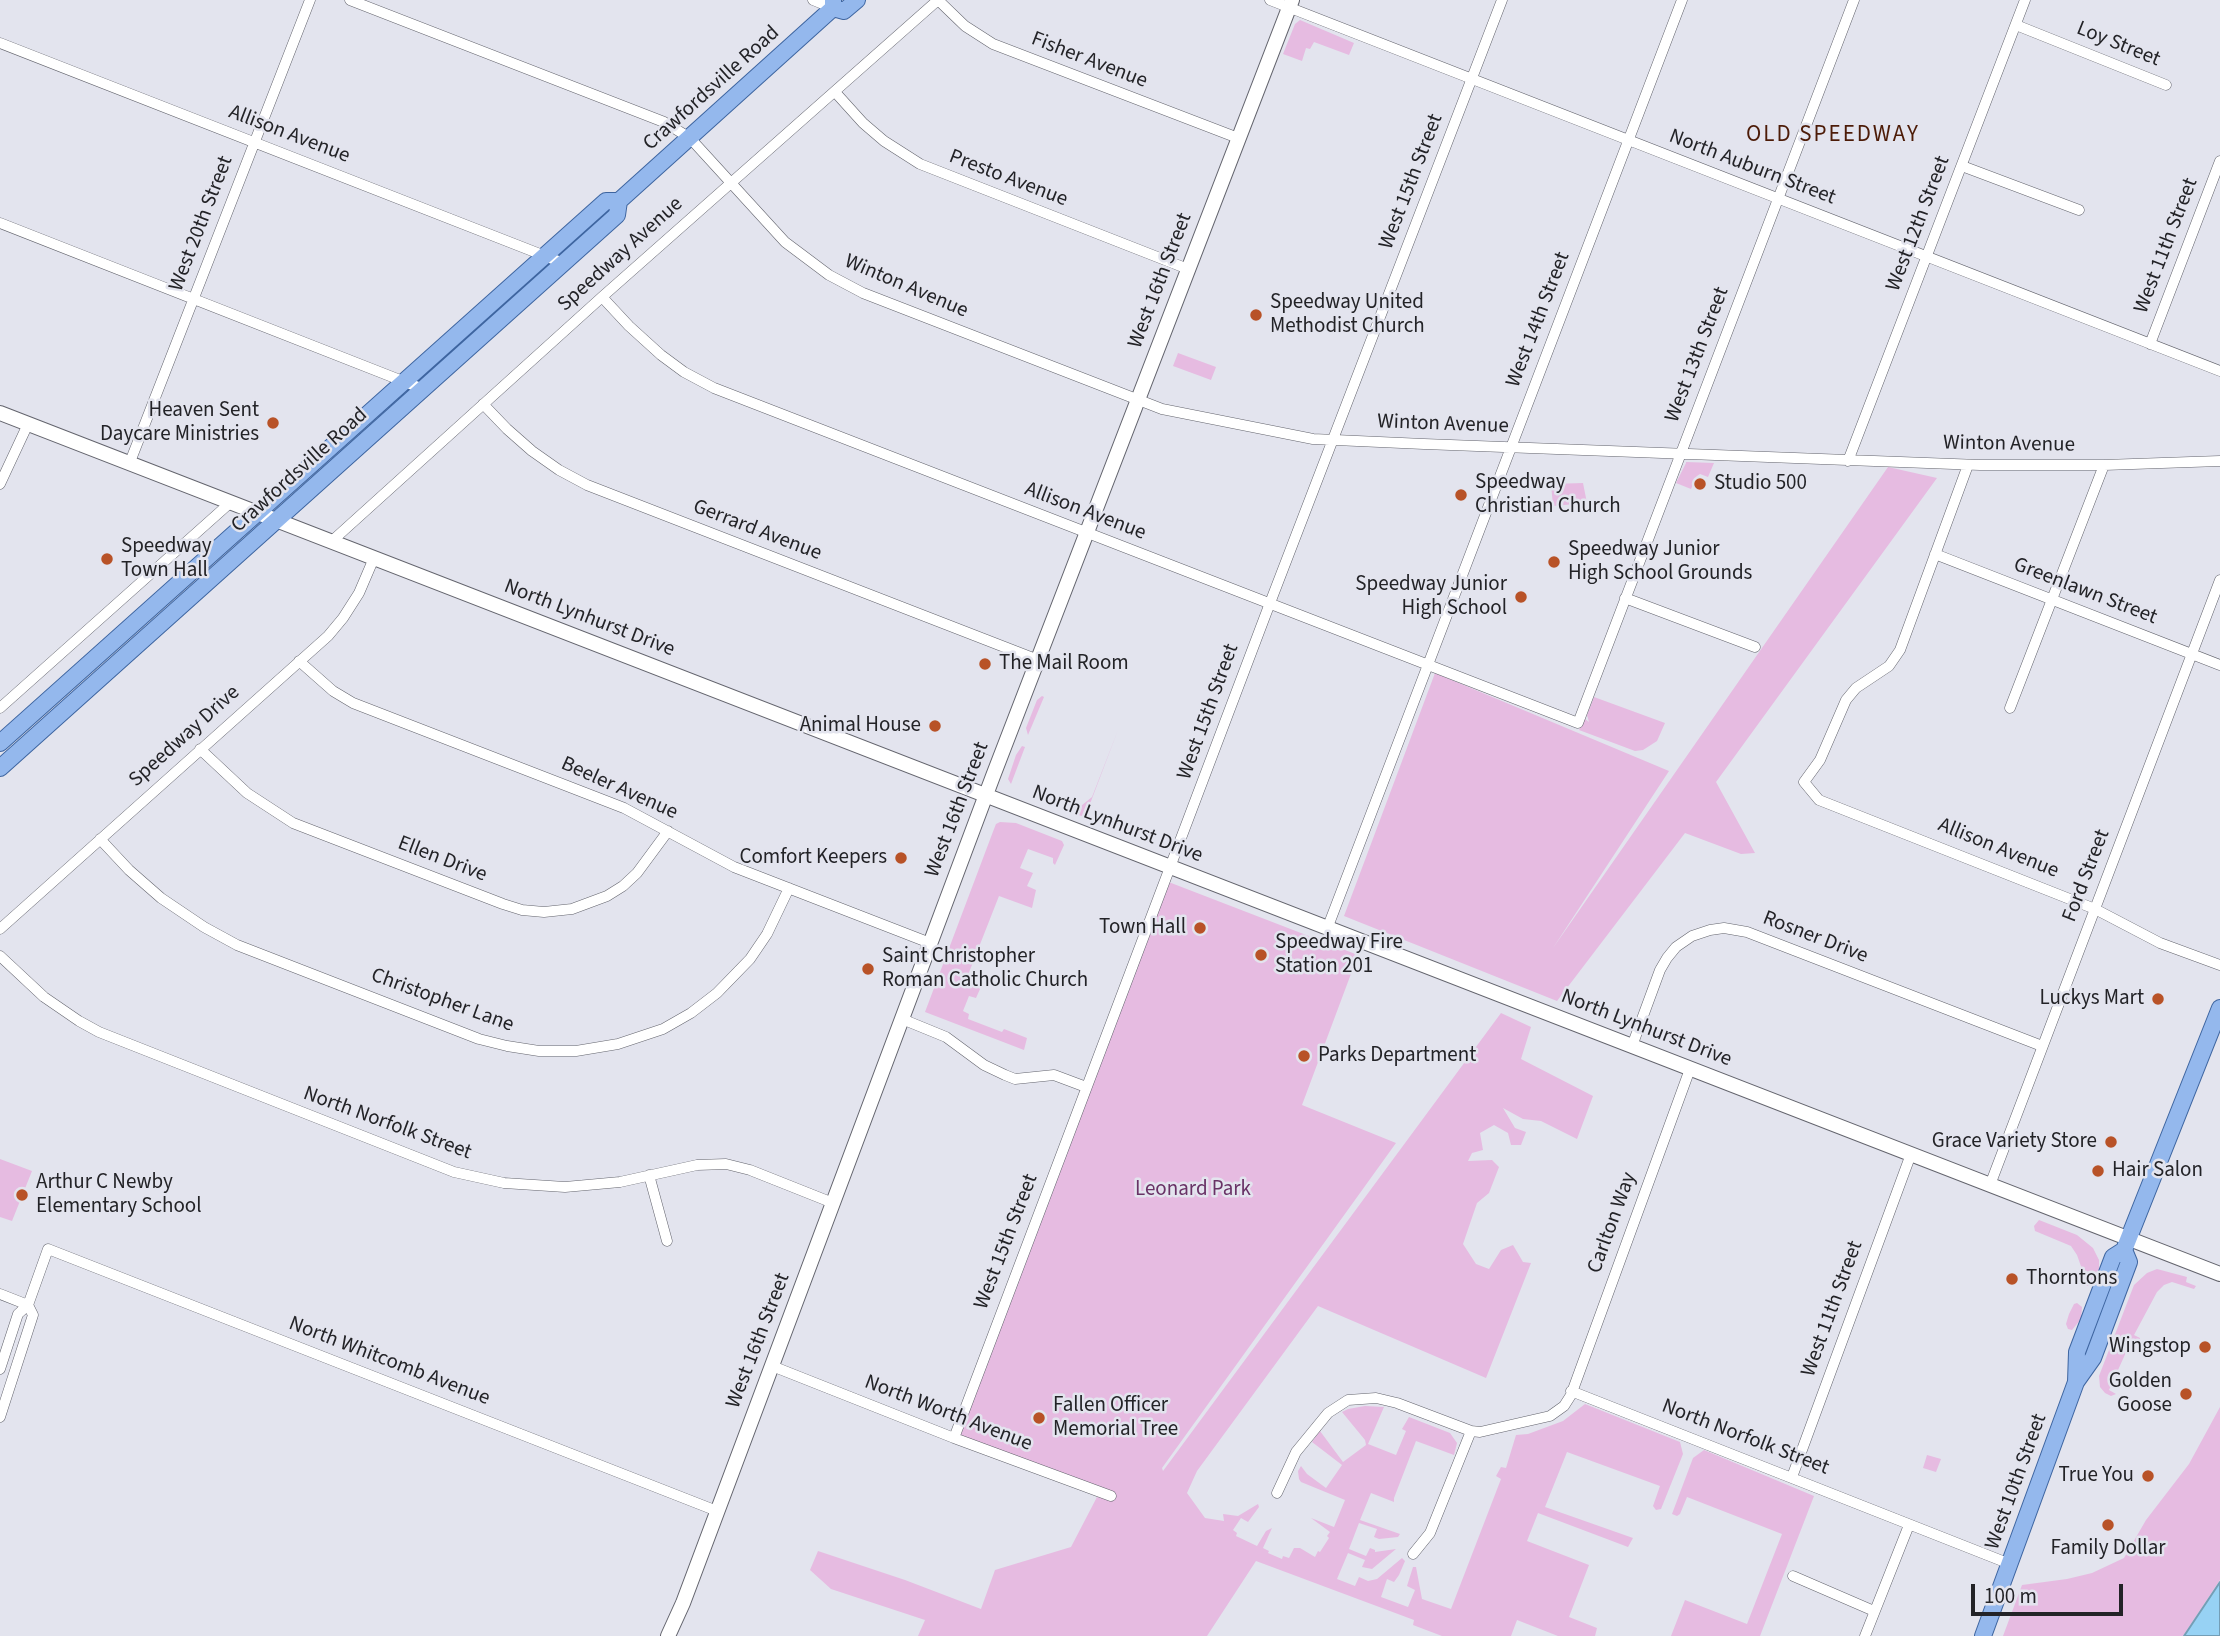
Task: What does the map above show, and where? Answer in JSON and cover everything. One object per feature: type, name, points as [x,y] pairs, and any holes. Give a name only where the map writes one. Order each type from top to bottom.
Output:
[{"type":"main road","name":"Crawfordsville Road","points":[[0,768],[617,215],[619,201],[833,4],[844,11],[857,0]]},
{"type":"main road","name":"West 16th Street","points":[[668,1636],[680,1611],[930,943],[1290,4]]},
{"type":"main road","name":"Crawfordsville Road","points":[[0,743],[606,201],[619,201]]},
{"type":"main road","name":"North Lynhurst Drive","points":[[0,413],[1911,1154],[2126,1244],[2220,1274]]},
{"type":"main road","name":"West 10th Street","points":[[1983,1636],[2076,1382],[2093,1358],[2121,1284],[2129,1262],[2126,1244],[2220,1008]]},
{"type":"street","name":"West 20th Street","points":[[130,462],[310,0]]},
{"type":"street","points":[[350,0],[656,118],[690,138]]},
{"type":"street","points":[[813,0],[833,4]]},
{"type":"street","name":"Speedway Avenue","points":[[331,541],[938,0]]},
{"type":"street","name":"Fisher Avenue","points":[[938,0],[965,26],[993,44],[1238,138]]},
{"type":"street","name":"North Auburn Street","points":[[1270,0],[1290,4],[1472,79],[2220,372]]},
{"type":"street","name":"West 15th Street","points":[[954,1438],[1269,603],[1502,0]]},
{"type":"street","name":"West 14th Street","points":[[1327,929],[1682,0]]},
{"type":"street","name":"West 13th Street","points":[[1578,723],[1854,0]]},
{"type":"street","name":"West 12th Street","points":[[1848,461],[2025,0]]},
{"type":"street","name":"Loy Street","points":[[2016,24],[2166,85]]},
{"type":"street","name":"Allison Avenue","points":[[0,43],[563,263]]},
{"type":"street","name":"Presto Avenue","points":[[835,92],[863,123],[884,141],[920,164],[1188,269]]},
{"type":"street","name":"Winton Avenue","points":[[690,138],[785,242],[805,260],[841,282],[1161,409],[1313,439],[1968,464],[2104,466],[2220,461]]},
{"type":"street","name":"West 11th Street","points":[[2150,344],[2220,161]]},
{"type":"street","points":[[1962,166],[2079,210]]},
{"type":"street","points":[[0,223],[423,389]]},
{"type":"street","name":"Allison Avenue","points":[[602,297],[661,355],[705,384],[1578,723]]},
{"type":"street","name":"Gerrard Avenue","points":[[483,404],[532,451],[587,485],[1038,660]]},
{"type":"street","points":[[0,484],[28,424]]},
{"type":"street","points":[[1935,554],[1968,464]]},
{"type":"street","points":[[2010,708],[2104,466]]},
{"type":"street","name":"Crawfordsville Road","points":[[0,708],[231,502]]},
{"type":"street","name":"Allison Avenue","points":[[1935,554],[1897,656],[1883,671],[1856,688],[1846,700],[1820,760],[1804,782],[1819,800],[2095,909],[2160,943],[2220,965]]},
{"type":"street","name":"Greenlawn Street","points":[[1935,554],[2220,665]]},
{"type":"street","name":"Speedway Drive","points":[[0,929],[328,636],[349,610],[374,558]]},
{"type":"street","name":"Ford Street","points":[[1990,1185],[2220,580]]},
{"type":"street","points":[[1625,598],[1755,647]]},
{"type":"street","name":"Beeler Avenue","points":[[299,661],[347,700],[619,806],[722,861],[930,943]]},
{"type":"street","name":"Ellen Drive","points":[[200,750],[247,793],[293,823],[522,910],[544,912],[572,909],[607,896],[637,873],[668,831]]},
{"type":"street","name":"Christopher Lane","points":[[100,839],[129,870],[161,898],[204,927],[237,944],[479,1039],[539,1051],[576,1051],[618,1044],[663,1029],[691,1013],[717,993],[750,959],[767,934],[789,888]]},
{"type":"street","name":"Rosner Drive","points":[[1632,1046],[1667,958],[1676,947],[1692,936],[1724,928],[1747,932],[2042,1046]]},
{"type":"street","name":"North Norfolk Street","points":[[0,956],[44,997],[99,1032],[445,1169],[495,1181],[541,1186],[602,1184],[697,1165],[731,1165],[833,1203]]},
{"type":"street","points":[[902,1018],[946,1037],[984,1065],[1016,1079],[1055,1075],[1086,1087]]},
{"type":"street","name":"Carlton Way","points":[[1571,1391],[1690,1069]]},
{"type":"street","name":"West 11th Street","points":[[1792,1477],[1911,1154]]},
{"type":"street","points":[[649,1175],[667,1241]]},
{"type":"street","name":"North Whitcomb Avenue","points":[[29,1305],[48,1249],[717,1511]]},
{"type":"street","points":[[0,1294],[29,1305],[33,1315],[0,1417]]},
{"type":"street","points":[[0,1369],[18,1314],[29,1305]]},
{"type":"street","name":"North Worth Avenue","points":[[772,1366],[1111,1496]]},
{"type":"street","points":[[1277,1493],[1296,1452],[1328,1413],[1348,1400],[1376,1398],[1397,1402],[1471,1431],[1495,1430],[1550,1416],[1563,1406],[1571,1391]]},
{"type":"street","name":"North Norfolk Street","points":[[1571,1391],[2010,1564]]},
{"type":"street","points":[[1413,1554],[1430,1534],[1471,1431]]},
{"type":"street","points":[[1865,1636],[1909,1525]]},
{"type":"street","points":[[1793,1576],[1874,1611]]},
{"type":"green space","points":[[1300,20],[1354,43],[1349,55],[1314,42],[1310,49],[1306,48],[1302,61],[1283,54],[1295,24]]},
{"type":"green space","points":[[1178,353],[1216,367],[1211,380],[1173,366]]},
{"type":"green space","points":[[1686,462],[1714,463],[1708,477],[1700,474],[1697,476],[1691,489],[1676,483]]},
{"type":"green space","points":[[1888,467],[1937,478],[1716,782],[1755,853],[1741,854],[1685,833],[1557,1001],[1344,916],[1435,673],[1669,771],[1553,948]]},
{"type":"green space","points":[[1583,483],[1587,503],[1553,506],[1551,484]]},
{"type":"green space","points":[[1044,697],[1028,735],[1026,728],[1037,700]]},
{"type":"green space","points":[[1594,697],[1665,723],[1657,741],[1643,750],[1635,751],[1579,730],[1584,718],[1589,722],[1587,715]]},
{"type":"green space","points":[[1118,730],[1085,817],[1075,814],[1076,810],[1092,797]]},
{"type":"green space","points":[[1022,746],[1025,747],[1011,784],[1008,779]]},
{"type":"green space","points":[[1000,822],[1016,823],[1062,841],[1064,845],[1055,865],[1053,858],[1028,849],[1020,868],[1033,873],[1027,886],[1036,890],[1032,908],[999,896],[966,980],[980,989],[976,998],[969,996],[963,1011],[969,1014],[968,1019],[1027,1038],[1024,1050],[925,1012],[994,829]]},
{"type":"green space","name":"Leonard Park","points":[[1166,881],[1358,955],[1302,1105],[1396,1143],[1162,1468],[1163,1471],[1501,1013],[1531,1027],[1521,1059],[1593,1096],[1577,1139],[1541,1121],[1523,1119],[1503,1108],[1515,1128],[1526,1132],[1521,1145],[1511,1145],[1508,1133],[1494,1125],[1480,1133],[1483,1150],[1472,1153],[1468,1161],[1492,1160],[1499,1167],[1489,1193],[1477,1203],[1463,1244],[1476,1264],[1489,1269],[1501,1250],[1513,1245],[1523,1262],[1531,1263],[1486,1378],[1318,1306],[1197,1471],[1187,1493],[1205,1518],[1224,1521],[1223,1514],[1238,1516],[1258,1504],[1259,1507],[1248,1522],[1241,1518],[1233,1530],[1237,1533],[1236,1536],[1257,1546],[1266,1531],[1272,1528],[1263,1548],[1269,1551],[1268,1553],[1282,1559],[1283,1556],[1289,1558],[1294,1548],[1300,1548],[1315,1557],[1329,1538],[1327,1536],[1330,1532],[1311,1518],[1334,1527],[1345,1500],[1299,1479],[1298,1471],[1301,1466],[1326,1488],[1342,1465],[1312,1442],[1320,1431],[1343,1462],[1366,1445],[1365,1440],[1342,1412],[1348,1409],[1384,1407],[1368,1444],[1396,1455],[1406,1431],[1402,1429],[1409,1417],[1450,1433],[1457,1443],[1454,1455],[1416,1441],[1394,1502],[1371,1493],[1360,1520],[1400,1534],[1398,1537],[1379,1539],[1374,1537],[1377,1529],[1359,1523],[1349,1549],[1366,1556],[1370,1548],[1375,1552],[1396,1549],[1372,1569],[1362,1567],[1365,1560],[1348,1553],[1337,1579],[1355,1586],[1359,1577],[1368,1581],[1377,1579],[1402,1558],[1405,1561],[1399,1575],[1394,1582],[1387,1579],[1381,1597],[1408,1607],[1415,1590],[1407,1586],[1413,1567],[1416,1567],[1422,1599],[1451,1609],[1501,1479],[1496,1476],[1501,1467],[1506,1468],[1516,1435],[1528,1434],[1563,1421],[1585,1404],[1680,1442],[1683,1454],[1661,1509],[1656,1510],[1653,1506],[1660,1486],[1567,1452],[1545,1507],[1633,1538],[1628,1547],[1538,1513],[1527,1541],[1589,1565],[1569,1617],[1597,1628],[1595,1636],[1558,1636],[1517,1620],[1511,1636],[1442,1636],[1413,1625],[1414,1620],[1256,1561],[1207,1636],[918,1636],[925,1620],[831,1589],[810,1570],[818,1551],[981,1609],[995,1570],[1071,1547],[1097,1497],[1102,1498],[1103,1493],[954,1438]]},
{"type":"green space","points":[[0,1159],[32,1171],[12,1221],[0,1217]]},
{"type":"green space","points":[[2039,1220],[2077,1235],[2093,1248],[2099,1260],[2099,1269],[2093,1283],[2083,1286],[2083,1272],[2071,1246],[2035,1231],[2034,1226]]},
{"type":"green space","points":[[2157,1269],[2187,1277],[2186,1282],[2196,1286],[2194,1289],[2172,1282],[2157,1292],[2134,1335],[2140,1338],[2140,1341],[2132,1339],[2109,1390],[2116,1394],[2111,1396],[2100,1387],[2099,1376],[2134,1285],[2147,1273]]},
{"type":"green space","points":[[2077,1303],[2082,1307],[2081,1319],[2072,1330],[2068,1329],[2066,1324],[2069,1314]]},
{"type":"green space","points":[[2220,1407],[2220,1580],[2183,1636],[2003,1636],[2022,1585],[2092,1573],[2124,1558],[2146,1520],[2189,1464]]},
{"type":"green space","points":[[1704,1450],[1814,1496],[1760,1636],[1671,1636],[1685,1600],[1747,1624],[1782,1534],[1687,1497],[1680,1514],[1672,1514],[1693,1458]]},
{"type":"green space","points":[[1927,1455],[1941,1459],[1936,1472],[1923,1468]]},
{"type":"water","points":[[2220,1582],[2220,1636],[2184,1636]]},
{"type":"place","name":"Speedway United Methodist Church","points":[[1256,315]]},
{"type":"place","name":"Heaven Sent Daycare Ministries","points":[[273,423]]},
{"type":"place","name":"Studio 500","points":[[1700,484]]},
{"type":"place","name":"Speedway Christian Church","points":[[1461,495]]},
{"type":"place","name":"Speedway Town Hall","points":[[107,559]]},
{"type":"place","name":"Speedway Junior High School Grounds","points":[[1554,562]]},
{"type":"place","name":"Speedway Junior High School","points":[[1521,597]]},
{"type":"place","name":"The Mail Room","points":[[985,664]]},
{"type":"place","name":"Animal House","points":[[935,726]]},
{"type":"place","name":"Comfort Keepers","points":[[901,858]]},
{"type":"place","name":"Town Hall","points":[[1200,928]]},
{"type":"place","name":"Speedway Fire Station 201","points":[[1261,955]]},
{"type":"place","name":"Saint Christopher Roman Catholic Church","points":[[868,969]]},
{"type":"place","name":"Luckys Mart","points":[[2158,999]]},
{"type":"place","name":"Parks Department","points":[[1304,1056]]},
{"type":"place","name":"Grace Variety Store","points":[[2111,1142]]},
{"type":"place","name":"Hair Salon","points":[[2098,1171]]},
{"type":"place","name":"Arthur C Newby Elementary School","points":[[22,1195]]},
{"type":"place","name":"Thorntons","points":[[2012,1279]]},
{"type":"place","name":"Wingstop","points":[[2205,1347]]},
{"type":"place","name":"Golden Goose","points":[[2186,1394]]},
{"type":"place","name":"Fallen Officer Memorial Tree","points":[[1039,1418]]},
{"type":"place","name":"True You","points":[[2148,1476]]},
{"type":"place","name":"Family Dollar","points":[[2108,1525]]},
{"type":"district","name":"OLD SPEEDWAY","points":[[1833,136]]}]
